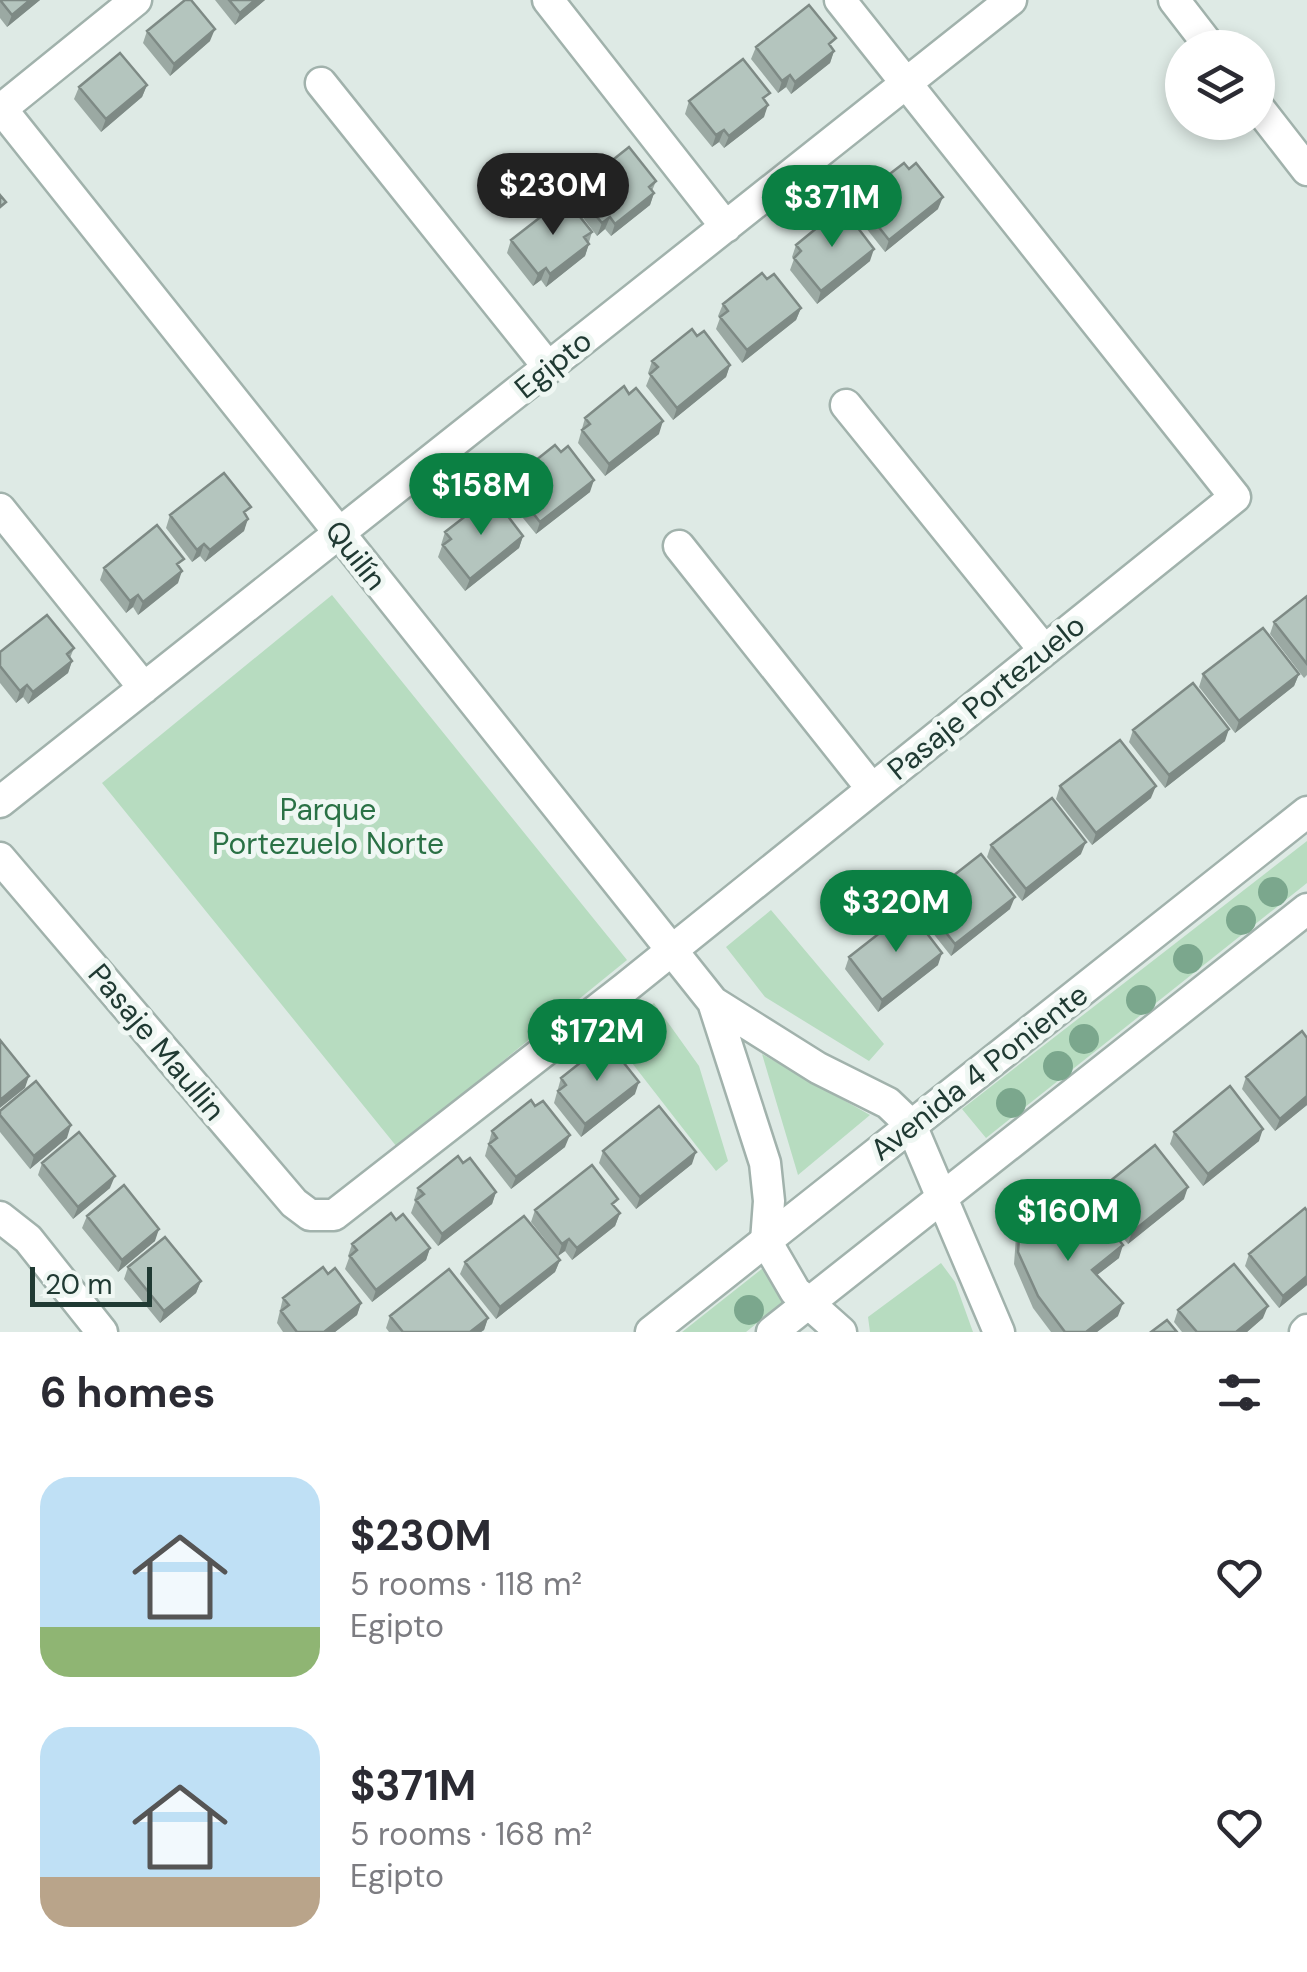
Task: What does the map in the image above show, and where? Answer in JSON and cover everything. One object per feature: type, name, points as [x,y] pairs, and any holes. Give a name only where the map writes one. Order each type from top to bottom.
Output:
[{"type":"street","points":[[0,109],[136,0]]},
{"type":"street","points":[[548,0],[726,227]]},
{"type":"street","points":[[840,0],[906,83]]},
{"type":"street","name":"Egipto","points":[[0,802],[1012,0]]},
{"type":"street","points":[[1174,0],[1197,30]]},
{"type":"street","points":[[321,83],[548,368]]},
{"type":"street","name":"Pasaje Portezuelo","points":[[320,1217],[346,1209],[1235,498],[906,83]]},
{"type":"street","name":"Quilín","points":[[0,109],[713,1002],[818,1068],[888,1104],[911,1125]]},
{"type":"street","points":[[1275,129],[1307,170]]},
{"type":"street","points":[[846,405],[1044,650]]},
{"type":"street","points":[[0,509],[144,688]]},
{"type":"street","points":[[678,546],[872,789]]},
{"type":"street","name":"Avenida 4 Poniente","points":[[651,1332],[1307,812]]},
{"type":"street","name":"Pasaje Maullin","points":[[0,858],[294,1203],[320,1217]]},
{"type":"street","points":[[772,1332],[1307,909]]},
{"type":"street","name":"Quilín","points":[[713,1002],[765,1163],[769,1201],[766,1241]]},
{"type":"street","points":[[911,1125],[999,1332]]},
{"type":"street","points":[[0,1217],[28,1239],[102,1332]]},
{"type":"street","points":[[766,1241],[779,1268],[841,1332]]},
{"type":"green space","name":"Parque Portezuelo Norte","points":[[332,595],[627,960],[397,1147],[102,783]]},
{"type":"green space","points":[[1307,841],[1307,883],[986,1138],[962,1109]]},
{"type":"green space","points":[[771,910],[884,1044],[869,1061],[765,997],[726,947]]},
{"type":"green space","points":[[654,1003],[699,1066],[728,1161],[716,1171],[611,1036]]},
{"type":"green space","points":[[762,1054],[870,1115],[798,1175]]},
{"type":"green space","points":[[941,1263],[955,1282],[973,1332],[870,1332],[868,1317]]},
{"type":"green space","points":[[763,1268],[786,1300],[746,1332],[682,1332]]},
{"type":"building","points":[[0,0],[30,0],[12,15]]},
{"type":"building","points":[[185,0],[191,0],[215,29],[174,64],[147,31]]},
{"type":"building","points":[[229,0],[255,0],[240,13]]},
{"type":"building","points":[[809,5],[836,38],[829,44],[834,51],[795,82],[790,75],[782,81],[756,47]]},
{"type":"building","points":[[120,53],[147,85],[106,119],[79,87]]},
{"type":"building","points":[[743,59],[770,93],[763,98],[768,105],[729,136],[724,130],[716,135],[689,101]]},
{"type":"building","points":[[629,147],[656,181],[649,187],[654,193],[615,224],[610,217],[602,223],[575,190]]},
{"type":"building","points":[[904,163],[909,169],[916,163],[943,197],[889,240],[862,206],[870,200],[865,193]]},
{"type":"building","points":[[565,198],[592,232],[584,237],[589,244],[550,274],[546,268],[538,274],[511,240]]},
{"type":"building","points":[[835,213],[841,221],[848,215],[874,249],[821,291],[794,258],[801,251],[796,245]]},
{"type":"building","points":[[762,273],[767,279],[774,274],[801,308],[747,350],[720,317],[728,311],[723,304]]},
{"type":"building","points":[[692,329],[697,336],[704,331],[730,365],[677,408],[650,374],[658,367],[652,361]]},
{"type":"building","points":[[624,386],[629,394],[636,388],[663,421],[609,464],[582,430],[590,424],[585,418]]},
{"type":"building","points":[[555,445],[561,452],[568,446],[594,480],[540,522],[514,489],[522,482],[516,476]]},
{"type":"building","points":[[224,473],[251,507],[244,512],[248,519],[210,550],[204,544],[197,550],[170,515]]},
{"type":"building","points":[[485,501],[490,508],[497,502],[523,536],[470,579],[443,545],[451,539],[445,532]]},
{"type":"building","points":[[157,525],[184,559],[177,564],[182,571],[143,602],[138,595],[130,601],[104,568]]},
{"type":"building","points":[[1307,596],[1307,664],[1274,622]]},
{"type":"building","points":[[47,615],[74,648],[67,654],[72,661],[33,692],[27,685],[20,691],[0,666],[0,652]]},
{"type":"building","points":[[1263,628],[1299,674],[1239,721],[1203,674]]},
{"type":"building","points":[[1193,683],[1229,729],[1169,775],[1133,730]]},
{"type":"building","points":[[1120,740],[1156,786],[1096,833],[1060,786]]},
{"type":"building","points":[[1052,798],[1086,842],[1026,889],[991,845]]},
{"type":"building","points":[[981,854],[1015,897],[955,944],[921,901]]},
{"type":"building","points":[[909,910],[942,953],[882,1000],[849,957]]},
{"type":"building","points":[[1302,1031],[1307,1038],[1307,1096],[1280,1119],[1246,1077]]},
{"type":"building","points":[[0,1040],[29,1076],[0,1100]]},
{"type":"building","points":[[600,1047],[605,1054],[612,1048],[639,1082],[585,1124],[558,1091],[566,1085],[561,1078]]},
{"type":"building","points":[[36,1081],[71,1125],[34,1156],[0,1111]]},
{"type":"building","points":[[1230,1086],[1263,1129],[1208,1174],[1174,1132]]},
{"type":"building","points":[[531,1100],[535,1106],[543,1101],[570,1135],[516,1177],[489,1144],[497,1138],[492,1131]]},
{"type":"building","points":[[659,1106],[696,1152],[640,1197],[603,1151]]},
{"type":"building","points":[[79,1132],[115,1176],[78,1207],[42,1163]]},
{"type":"building","points":[[1155,1145],[1188,1187],[1132,1232],[1099,1190]]},
{"type":"building","points":[[458,1156],[463,1163],[470,1158],[496,1192],[442,1234],[416,1200],[424,1194],[418,1188]]},
{"type":"building","points":[[592,1165],[618,1199],[612,1204],[620,1213],[577,1248],[569,1239],[562,1244],[535,1210]]},
{"type":"building","points":[[124,1185],[159,1229],[122,1260],[87,1216]]},
{"type":"building","points":[[1038,1195],[1062,1225],[1089,1204],[1123,1245],[1092,1270],[1123,1303],[1086,1332],[1065,1332],[1038,1296],[1018,1252],[1021,1211]]},
{"type":"building","points":[[1305,1208],[1307,1276],[1283,1296],[1249,1254]]},
{"type":"building","points":[[391,1213],[396,1220],[403,1214],[430,1248],[376,1290],[350,1256],[357,1250],[352,1244]]},
{"type":"building","points":[[524,1216],[560,1260],[500,1307],[465,1262]]},
{"type":"building","points":[[165,1237],[201,1281],[164,1311],[128,1267]]},
{"type":"building","points":[[1234,1264],[1268,1306],[1236,1332],[1197,1332],[1178,1310]]},
{"type":"building","points":[[323,1267],[328,1274],[335,1268],[361,1303],[324,1332],[297,1332],[281,1311],[289,1305],[283,1298]]},
{"type":"building","points":[[449,1269],[488,1318],[470,1332],[403,1332],[390,1316]]},
{"type":"building","points":[[1167,1320],[1177,1332],[1151,1332]]}]
